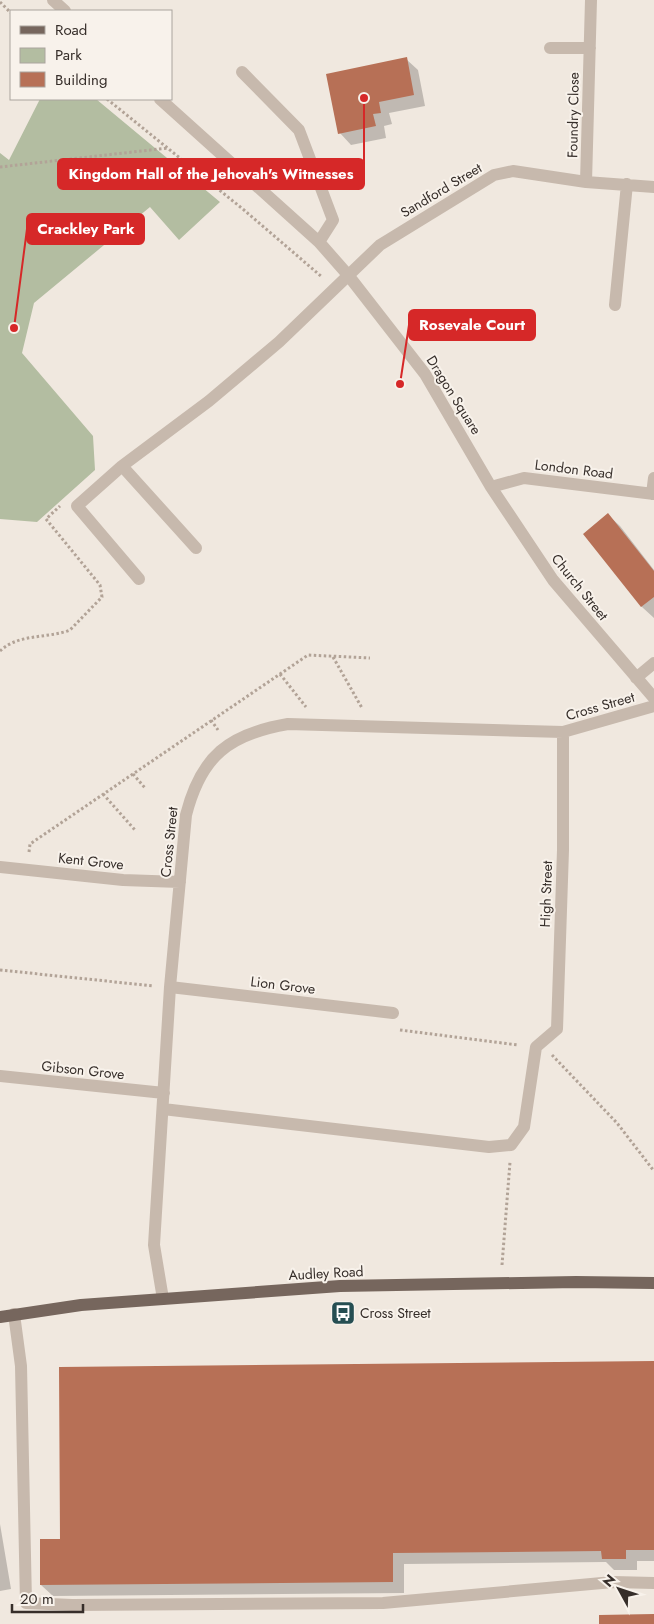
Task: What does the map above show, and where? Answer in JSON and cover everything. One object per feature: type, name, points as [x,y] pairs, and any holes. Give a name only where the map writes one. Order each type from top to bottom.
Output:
[{"type":"main road","name":"Audley Road","points":[[0,1317],[81,1305],[340,1286],[576,1282],[654,1283]]},
{"type":"street","points":[[52,0],[64,10]]},
{"type":"street","name":"Foundry Close","points":[[586,182],[591,0]]},
{"type":"street","points":[[550,48],[590,48]]},
{"type":"street","points":[[242,72],[299,130],[333,220],[319,242]]},
{"type":"street","name":"Dragon Square","points":[[161,100],[319,242],[348,275],[425,374],[491,487]]},
{"type":"street","name":"Sandford Street","points":[[77,506],[122,466],[209,401],[279,342],[334,287],[380,245],[494,175],[513,171],[586,182],[654,187]]},
{"type":"street","points":[[615,304],[627,184]]},
{"type":"street","points":[[122,466],[196,548]]},
{"type":"street","name":"London Road","points":[[491,487],[524,478],[653,494]]},
{"type":"street","points":[[653,494],[654,478]]},
{"type":"street","name":"Church Street","points":[[491,487],[552,580],[654,698]]},
{"type":"street","points":[[77,506],[139,579]]},
{"type":"street","points":[[636,678],[654,663]]},
{"type":"street","name":"Cross Street","points":[[163,1299],[154,1245],[170,987],[186,815],[191,793],[205,768],[230,743],[264,728],[288,724],[563,732],[654,706]]},
{"type":"street","name":"High Street","points":[[511,1145],[524,1126],[536,1047],[557,1029],[563,850],[563,732]]},
{"type":"street","name":"Kent Grove","points":[[0,867],[123,880],[180,882]]},
{"type":"street","name":"Lion Grove","points":[[170,987],[393,1014]]},
{"type":"street","name":"Gibson Grove","points":[[0,1076],[164,1093]]},
{"type":"street","points":[[163,1109],[489,1147],[511,1145]]},
{"type":"street","points":[[14,1314],[21,1366],[26,1603],[82,1605],[383,1602],[613,1582],[654,1582]]},
{"type":"path","points":[[0,2],[10,12]]},
{"type":"path","points":[[108,100],[334,287]]},
{"type":"path","points":[[0,167],[168,148]]},
{"type":"path","points":[[0,651],[7,644],[20,639],[63,633],[70,630],[102,597],[100,584],[46,519],[68,498],[77,506]]},
{"type":"path","points":[[27,870],[30,844],[308,655],[370,658]]},
{"type":"path","points":[[333,656],[373,727]]},
{"type":"path","points":[[280,674],[321,725]]},
{"type":"path","points":[[133,774],[145,788]]},
{"type":"path","points":[[102,794],[135,830]]},
{"type":"path","points":[[0,970],[170,987]]},
{"type":"path","points":[[501,1284],[511,1145]]},
{"type":"green space","points":[[39,100],[97,100],[220,202],[179,240],[150,207],[34,303],[22,353],[93,436],[95,470],[37,522],[0,519],[0,153],[9,160]]},
{"type":"building","points":[[407,57],[414,95],[379,102],[381,113],[373,114],[376,126],[338,134],[326,74]]},
{"type":"building","points":[[608,513],[654,571],[654,597],[641,607],[583,534]]},
{"type":"building","points":[[654,1361],[654,1550],[626,1550],[626,1559],[602,1559],[601,1551],[393,1553],[393,1582],[40,1585],[40,1539],[60,1539],[59,1367]]},
{"type":"building","points":[[654,1614],[654,1624],[599,1624],[599,1615]]},
{"type":"place","name":"Kingdom Hall of the Jehovah's Witnesses","points":[[364,98]]},
{"type":"place","name":"Crackley Park","points":[[14,328]]},
{"type":"place","name":"Rosevale Court","points":[[400,384]]},
{"type":"place","name":"Cross Street","points":[[343,1313]]}]
